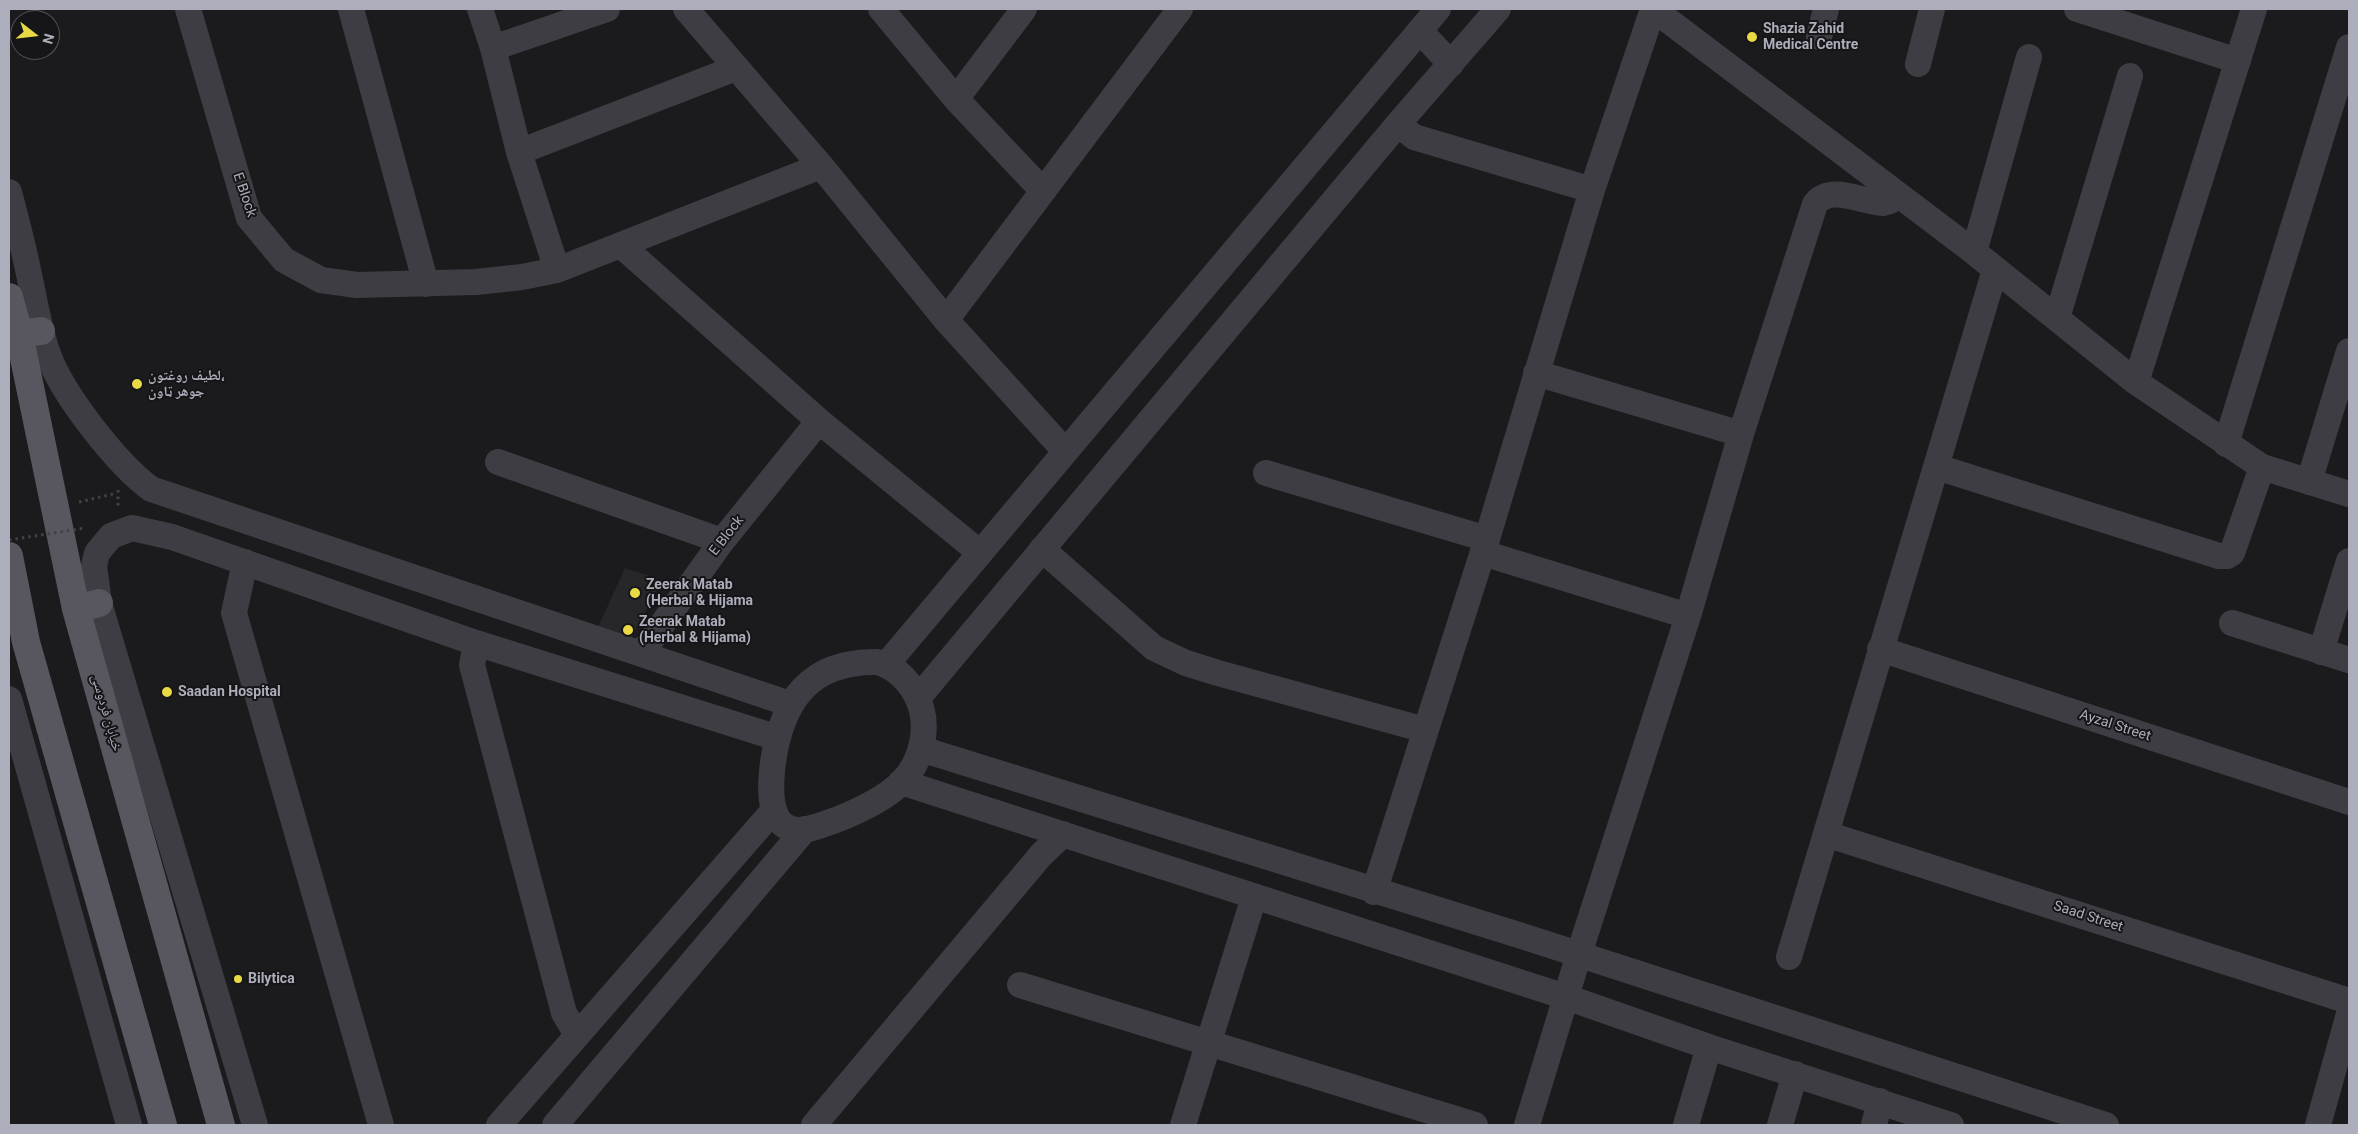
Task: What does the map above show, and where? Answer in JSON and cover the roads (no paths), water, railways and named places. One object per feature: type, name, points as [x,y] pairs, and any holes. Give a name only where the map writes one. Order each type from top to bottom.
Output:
[{"type":"main road","name":"خیابان فردوسی","points":[[9,297],[30,333],[88,606],[222,1125]]},
{"type":"main road","points":[[9,556],[26,642],[163,1125]]},
{"type":"main road","points":[[9,621],[26,642]]},
{"type":"street","name":"E Block","points":[[188,9],[249,218],[284,260],[322,280],[357,286],[485,282],[557,270],[821,166]]},
{"type":"street","points":[[351,9],[426,284]]},
{"type":"street","points":[[480,9],[493,48],[520,152],[557,270]]},
{"type":"street","points":[[493,48],[608,9]]},
{"type":"street","points":[[686,9],[821,166],[946,320],[1065,451]]},
{"type":"street","points":[[881,9],[956,99],[1043,191]]},
{"type":"street","points":[[956,99],[1024,9]]},
{"type":"street","points":[[946,320],[1180,9]]},
{"type":"street","points":[[886,665],[978,552],[1438,9]]},
{"type":"street","points":[[918,698],[1398,124],[1498,9]]},
{"type":"street","points":[[1374,892],[1424,730],[1485,546],[1592,190],[1653,9],[1974,252],[2136,382],[2262,467],[2349,494]]},
{"type":"street","points":[[1819,37],[1826,9]]},
{"type":"street","points":[[1918,64],[1932,9]]},
{"type":"street","points":[[2077,9],[2238,62]]},
{"type":"street","points":[[2136,382],[2254,9]]},
{"type":"street","points":[[1420,31],[1451,64]]},
{"type":"street","points":[[2226,444],[2349,48]]},
{"type":"street","points":[[1974,252],[2029,57]]},
{"type":"street","points":[[520,152],[736,68]]},
{"type":"street","points":[[2057,318],[2130,76]]},
{"type":"street","points":[[1398,124],[1414,137],[1592,190]]},
{"type":"street","points":[[9,192],[21,237],[30,333],[48,355],[63,383],[103,440],[125,466],[151,489],[790,704]]},
{"type":"street","points":[[1527,1125],[1579,954],[1688,616],[1741,434],[1815,204],[1820,198],[1833,194],[1883,203],[1890,201],[1897,194]]},
{"type":"street","points":[[622,246],[819,421],[978,552]]},
{"type":"street","points":[[1789,957],[1995,270]]},
{"type":"street","points":[[2309,482],[2349,350]]},
{"type":"street","points":[[1536,373],[1741,434]]},
{"type":"street","name":"E Block","points":[[641,654],[722,541],[819,421]]},
{"type":"street","points":[[498,462],[722,541]]},
{"type":"street","points":[[1937,467],[2219,556],[2227,556],[2232,553],[2262,467]]},
{"type":"street","points":[[1266,473],[1688,616]]},
{"type":"street","points":[[256,1125],[88,606],[97,553],[104,543],[119,532],[132,528],[148,530],[476,643],[778,738]]},
{"type":"street","points":[[1042,549],[1154,648],[1186,663],[1218,673],[1424,730]]},
{"type":"street","points":[[2321,652],[2349,561]]},
{"type":"street","points":[[245,562],[234,612],[381,1125]]},
{"type":"street","points":[[2232,623],[2349,660]]},
{"type":"street","points":[[476,643],[472,665],[564,1013],[577,1035]]},
{"type":"street","name":"Ayzal Street","points":[[1880,649],[2349,802]]},
{"type":"street","points":[[864,662],[886,665],[903,678],[918,698],[924,721],[921,749],[912,768],[902,782],[857,812],[805,829],[793,829],[785,826],[778,820],[774,810],[772,769],[778,738],[790,704],[804,686],[822,674],[836,668],[864,662]]},
{"type":"street","points":[[9,699],[129,1125]]},
{"type":"street","points":[[921,749],[1374,892],[1579,954],[2106,1125]]},
{"type":"street","points":[[902,782],[1566,997],[1951,1125]]},
{"type":"street","points":[[499,1125],[774,810]]},
{"type":"street","points":[[555,1125],[805,829]]},
{"type":"street","points":[[814,1125],[1041,855],[1063,834]]},
{"type":"street","name":"Saad Street","points":[[1826,834],[2349,1001]]},
{"type":"street","points":[[1183,1125],[1254,897]]},
{"type":"street","points":[[1020,985],[1475,1125]]},
{"type":"street","points":[[2318,1125],[2349,1014]]},
{"type":"street","points":[[1686,1125],[1709,1046]]},
{"type":"street","points":[[1780,1125],[1795,1074]]},
{"type":"street","points":[[1874,1125],[1880,1101]]},
{"type":"place","name":"Shazia Zahid Medical Centre","points":[[1752,37]]},
{"type":"place","name":"لطیف روغتون، جوهر ټاون","points":[[137,384]]},
{"type":"place","name":"Zeerak Matab (Herbal & Hijama","points":[[635,593]]},
{"type":"place","name":"Zeerak Matab (Herbal & Hijama)","points":[[628,630]]},
{"type":"place","name":"Saadan Hospital","points":[[167,692]]},
{"type":"place","name":"Bilytica","points":[[238,979]]}]
